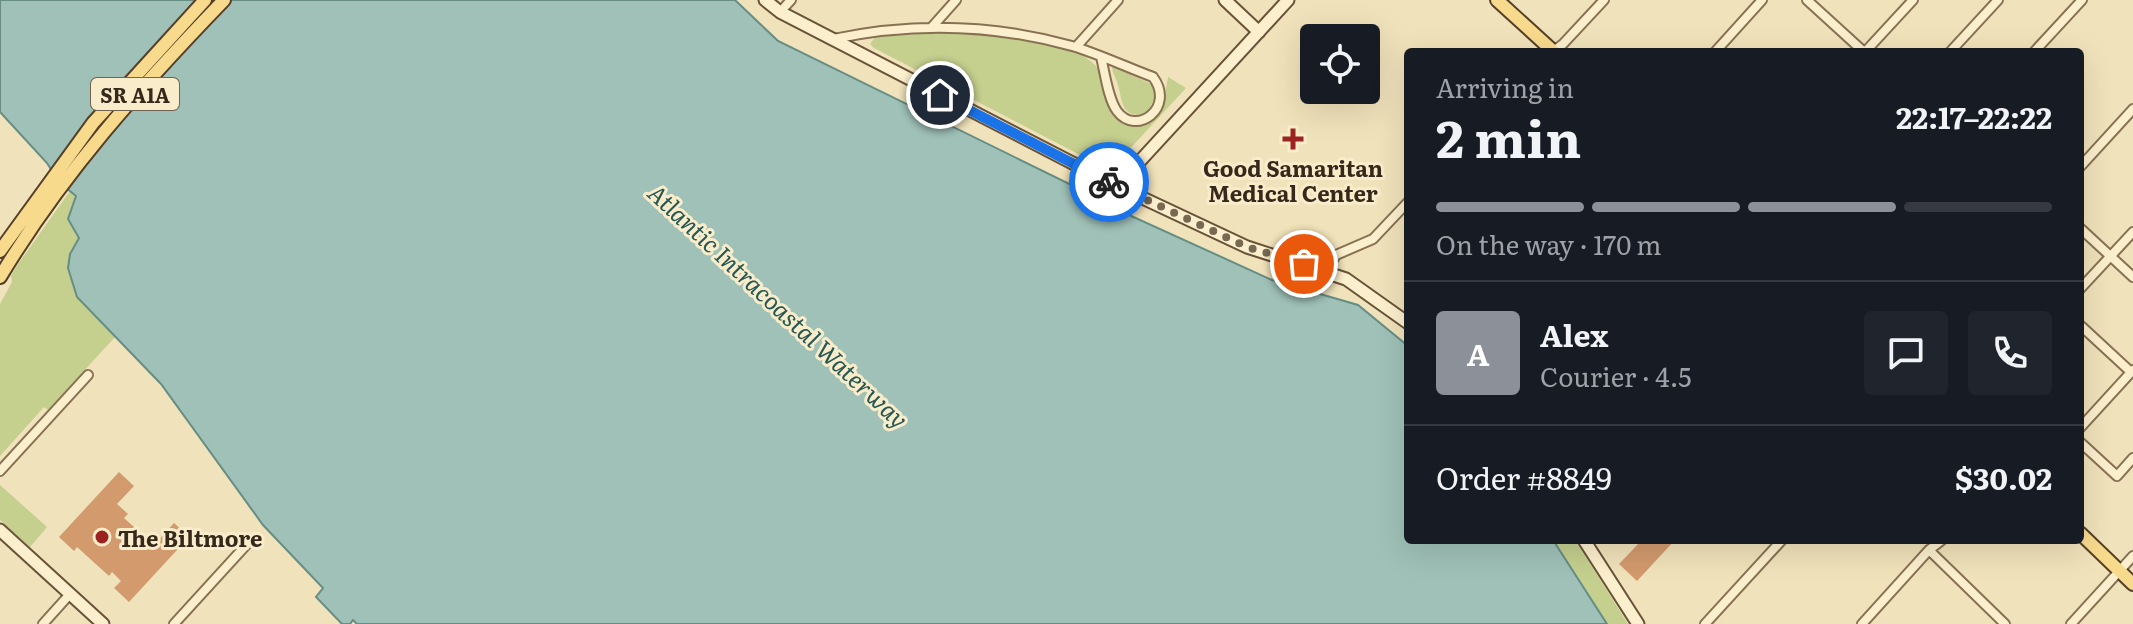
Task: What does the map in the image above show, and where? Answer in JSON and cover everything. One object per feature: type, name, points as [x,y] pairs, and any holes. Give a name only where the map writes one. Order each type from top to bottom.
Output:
[{"type":"main road","name":"SR A1A","points":[[0,277],[49,190],[108,104],[205,0]]},
{"type":"main road","name":"SR A1A","points":[[0,251],[49,190],[224,0]]},
{"type":"main road","points":[[1497,0],[1549,48]]},
{"type":"main road","points":[[2084,537],[2133,584]]},
{"type":"street","points":[[765,0],[780,12],[1117,186],[1247,247],[1326,271],[1371,294],[1404,320]]},
{"type":"street","points":[[780,12],[791,0]]},
{"type":"street","points":[[932,27],[956,0]]},
{"type":"street","points":[[1076,47],[1118,0]]},
{"type":"street","points":[[1225,0],[1259,32]]},
{"type":"street","points":[[1117,186],[1288,0]]},
{"type":"street","points":[[1558,48],[1604,0]]},
{"type":"street","points":[[1719,48],[1762,0]]},
{"type":"street","points":[[1807,0],[1860,48]]},
{"type":"street","points":[[1868,48],[1913,0]]},
{"type":"street","points":[[1954,48],[1998,0]]},
{"type":"street","points":[[2038,48],[2082,0]]},
{"type":"street","points":[[832,39],[882,30],[932,27],[1017,33],[1076,47],[1153,77],[1161,96],[1159,107],[1152,116],[1135,121],[1116,110],[1101,57]]},
{"type":"street","points":[[2084,163],[2133,110]]},
{"type":"street","points":[[1326,271],[1336,255],[1373,239],[1404,206]]},
{"type":"street","points":[[2084,232],[2133,277]]},
{"type":"street","points":[[2084,285],[2133,232]]},
{"type":"street","points":[[2084,329],[2132,371],[2084,424]]},
{"type":"street","points":[[0,471],[88,375]]},
{"type":"street","points":[[2084,446],[2117,476],[2133,458]]},
{"type":"street","points":[[0,530],[103,624]]},
{"type":"street","points":[[174,624],[248,543]]},
{"type":"street","points":[[1587,544],[1638,624]]},
{"type":"street","points":[[1705,624],[1778,544]]},
{"type":"street","points":[[1862,624],[1928,545],[2005,624]]},
{"type":"street","points":[[2071,624],[2133,556]]},
{"type":"street","points":[[43,624],[70,594]]},
{"type":"green space","points":[[940,33],[1022,38],[1082,55],[1099,70],[1112,111],[1126,124],[1150,123],[1162,111],[1168,77],[1186,88],[1114,166],[1107,169],[870,44],[876,36]]},
{"type":"green space","points":[[1112,66],[1151,84],[1157,94],[1146,114],[1132,114],[1124,108]]},
{"type":"green space","points":[[70,191],[77,199],[70,211],[79,237],[77,297],[115,337],[48,410],[44,407],[0,456],[0,304],[16,267]]},
{"type":"green space","points":[[0,485],[47,527],[30,547],[0,520]]},
{"type":"green space","points":[[1556,544],[1578,544],[1628,624],[1607,624]]},
{"type":"water","name":"Atlantic Intracoastal Waterway","points":[[0,0],[735,0],[778,41],[1098,198],[1104,209],[1116,209],[1272,280],[1358,305],[1404,343],[1404,544],[1556,544],[1607,624],[357,624],[353,620],[350,624],[342,624],[316,597],[323,588],[263,525],[161,384],[77,297],[68,268],[70,254],[79,238],[68,219],[76,196],[59,182],[47,163],[0,112]]},
{"type":"building","name":"The Biltmore","points":[[119,472],[134,486],[117,504],[128,514],[124,518],[154,545],[174,523],[189,537],[129,602],[114,588],[121,581],[112,572],[109,576],[77,547],[74,551],[59,537]]},
{"type":"building","points":[[1638,544],[1671,544],[1637,581],[1619,564]]},
{"type":"way so far","points":[[1109,182],[1247,247],[1304,264]]},
{"type":"place","name":"Good Samaritan Medical Center","points":[[1293,139]]},
{"type":"place","name":"The Biltmore","points":[[102,537]]},
{"type":"route","points":[[940,95],[1109,182]]}]
